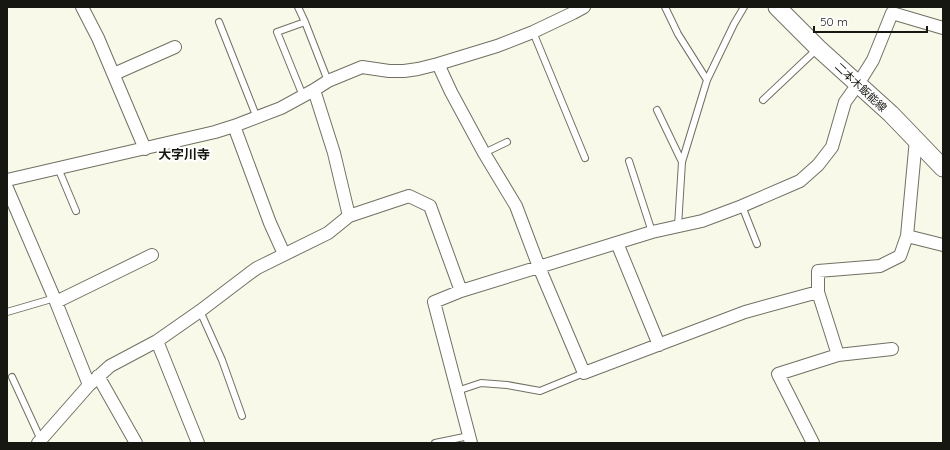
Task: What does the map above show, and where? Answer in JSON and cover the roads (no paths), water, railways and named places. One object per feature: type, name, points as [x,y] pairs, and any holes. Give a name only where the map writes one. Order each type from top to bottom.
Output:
[{"type":"main road","name":"二本木飯能線","points":[[777,7],[818,48],[891,114],[943,168]]},
{"type":"street","points":[[82,7],[114,74],[145,149]]},
{"type":"street","points":[[7,180],[215,132],[281,108],[328,81],[362,66],[389,71],[404,71],[438,64],[497,46],[533,32],[584,7]]},
{"type":"street","points":[[470,440],[434,302],[461,291],[652,232],[702,220],[742,206],[800,182],[818,165],[832,147],[845,102],[873,60],[892,13],[943,28]]},
{"type":"street","points":[[114,74],[175,47]]},
{"type":"street","points":[[438,64],[451,92],[484,153],[516,206],[539,267],[584,373],[745,312],[818,292]]},
{"type":"street","points":[[314,90],[334,153],[349,216]]},
{"type":"street","points":[[234,126],[270,223],[284,254]]},
{"type":"street","points":[[838,355],[818,292],[818,271],[880,266],[900,256],[907,236],[916,139]]},
{"type":"street","points":[[7,188],[55,300],[89,385]]},
{"type":"street","points":[[39,441],[89,385],[110,366],[157,341],[200,312],[250,273],[284,254],[328,233],[349,216],[410,196],[430,206],[461,291]]},
{"type":"street","points":[[907,236],[943,244]]},
{"type":"street","points":[[617,243],[659,345]]},
{"type":"street","points":[[55,300],[152,255]]},
{"type":"street","points":[[157,341],[198,443]]},
{"type":"street","points":[[813,443],[778,374],[838,355],[892,349]]},
{"type":"street","points":[[98,376],[136,443]]},
{"type":"lane","points":[[298,7],[328,81]]},
{"type":"lane","points":[[665,7],[678,34],[706,80]]},
{"type":"lane","points":[[678,226],[682,162],[706,80],[744,7]]},
{"type":"lane","points":[[219,22],[257,118]]},
{"type":"lane","points":[[303,96],[277,32],[304,22]]},
{"type":"lane","points":[[533,32],[585,158]]},
{"type":"lane","points":[[763,100],[818,48]]},
{"type":"lane","points":[[657,110],[682,162]]},
{"type":"lane","points":[[484,153],[507,142]]},
{"type":"lane","points":[[629,161],[652,232]]},
{"type":"lane","points":[[58,168],[76,211]]},
{"type":"lane","points":[[742,206],[757,244]]},
{"type":"lane","points":[[7,312],[55,300]]},
{"type":"lane","points":[[200,312],[222,360],[242,416]]},
{"type":"lane","points":[[457,391],[482,383],[507,385],[540,391],[584,373]]},
{"type":"lane","points":[[12,377],[39,441]]},
{"type":"lane","points":[[435,443],[470,440]]},
{"type":"district","name":"大字川寺","points":[[184,154]]}]
